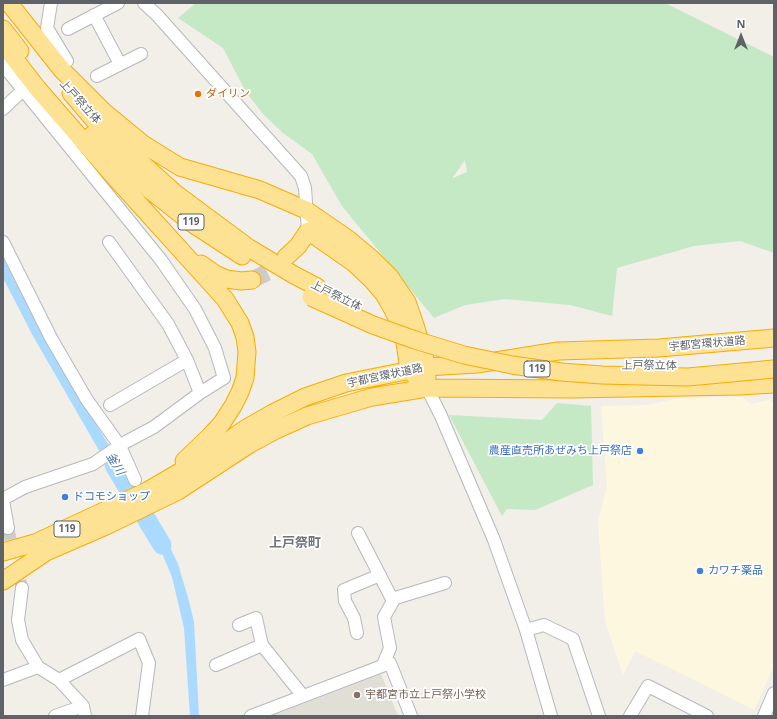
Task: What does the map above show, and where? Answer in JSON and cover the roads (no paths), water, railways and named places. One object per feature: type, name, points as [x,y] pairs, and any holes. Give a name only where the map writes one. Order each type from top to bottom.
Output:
[{"type":"highway","name":"119","points":[[8,3],[62,70],[90,123],[162,230],[225,299],[233,310],[245,337],[247,352],[245,378],[233,406],[222,423],[210,436],[185,460],[146,492]]},
{"type":"highway","name":"上戸祭立体","points":[[3,4],[38,54],[120,163],[150,190],[193,224],[280,280],[340,299],[383,318],[427,334],[464,345],[508,354],[571,363],[629,366],[703,366],[774,359]]},
{"type":"highway","name":"上戸祭立体","points":[[3,29],[45,83],[90,123]]},
{"type":"highway","name":"119","points":[[3,44],[38,89],[90,123],[143,144],[180,167],[260,190],[306,210],[348,239],[390,277],[407,302],[415,325],[426,367]]},
{"type":"highway","name":"119","points":[[162,230],[198,262],[216,274],[227,279],[252,280]]},
{"type":"highway","points":[[286,257],[298,246],[308,231],[354,263],[384,294],[399,322],[405,343],[408,369],[427,388]]},
{"type":"highway","name":"上戸祭立体","points":[[314,292],[373,325],[464,355],[512,365],[561,372],[602,375],[688,377],[774,370]]},
{"type":"highway","name":"宇都宮環状道路","points":[[40,548],[102,520],[202,459],[245,429],[273,413],[306,398],[346,383],[408,369],[477,364],[558,351],[659,348],[774,338]]},
{"type":"highway","points":[[426,367],[427,388]]},
{"type":"highway","name":"宇都宮環状道路","points":[[146,492],[178,491],[250,444],[276,430],[307,416],[372,397],[427,388],[572,389],[774,384]]},
{"type":"highway","name":"119","points":[[3,552],[40,548]]},
{"type":"highway","name":"119","points":[[3,581],[40,548]]},
{"type":"street","points":[[51,3],[47,28],[68,61]]},
{"type":"street","points":[[68,29],[118,3]]},
{"type":"street","points":[[144,3],[157,15],[301,176],[305,188],[308,231]]},
{"type":"street","points":[[94,15],[120,64]]},
{"type":"street","points":[[97,76],[141,54]]},
{"type":"street","points":[[3,65],[161,260],[195,310],[215,348],[224,378],[200,393],[154,427],[120,446],[93,464],[25,488],[3,500],[8,528]]},
{"type":"street","points":[[3,109],[23,90]]},
{"type":"street","points":[[3,242],[52,338],[88,400],[120,446],[146,492]]},
{"type":"street","points":[[108,242],[168,324],[187,360],[200,393]]},
{"type":"street","points":[[110,405],[187,360]]},
{"type":"street","points":[[427,388],[442,416],[494,540],[526,630],[551,716]]},
{"type":"street","points":[[358,533],[393,601],[384,617],[390,648],[383,666]]},
{"type":"street","points":[[357,633],[354,618],[345,601],[344,590],[380,575]]},
{"type":"street","points":[[392,599],[445,582]]},
{"type":"street","points":[[22,588],[18,620],[22,640],[38,667],[59,680],[84,711],[55,716]]},
{"type":"street","points":[[239,625],[256,618],[262,645],[303,696]]},
{"type":"street","points":[[526,630],[544,625],[573,639],[599,716]]},
{"type":"street","points":[[59,680],[139,639],[149,663],[142,716]]},
{"type":"street","points":[[216,665],[262,645]]},
{"type":"street","points":[[251,716],[390,663],[411,716]]},
{"type":"street","points":[[3,680],[38,667]]},
{"type":"street","points":[[630,716],[648,686],[704,715]]},
{"type":"street","points":[[764,716],[774,693]]},
{"type":"water","points":[[3,258],[46,342],[110,447],[101,454],[33,336],[3,278]]},
{"type":"water","points":[[115,456],[132,484],[121,490],[105,462]]},
{"type":"water","points":[[154,521],[169,545],[178,564],[194,622],[199,716],[190,716],[184,628],[172,577],[161,551],[145,525]]},
{"type":"waterway","name":"釜川","points":[[114,465],[162,545]]},
{"type":"tunnel","points":[[252,280],[272,270],[286,257]]},
{"type":"tunnel","points":[[8,528],[22,588]]},
{"type":"place","name":"ダイリン","points":[[198,94]]},
{"type":"place","name":"農産直売所あぜみち上戸祭店","points":[[640,451]]},
{"type":"place","name":"ドコモショップ","points":[[65,497]]},
{"type":"place","name":"カワチ薬品","points":[[700,571]]},
{"type":"place","name":"宇都宮市立上戸祭小学校","points":[[357,695]]},
{"type":"district","name":"上戸祭町","points":[[295,543]]}]
